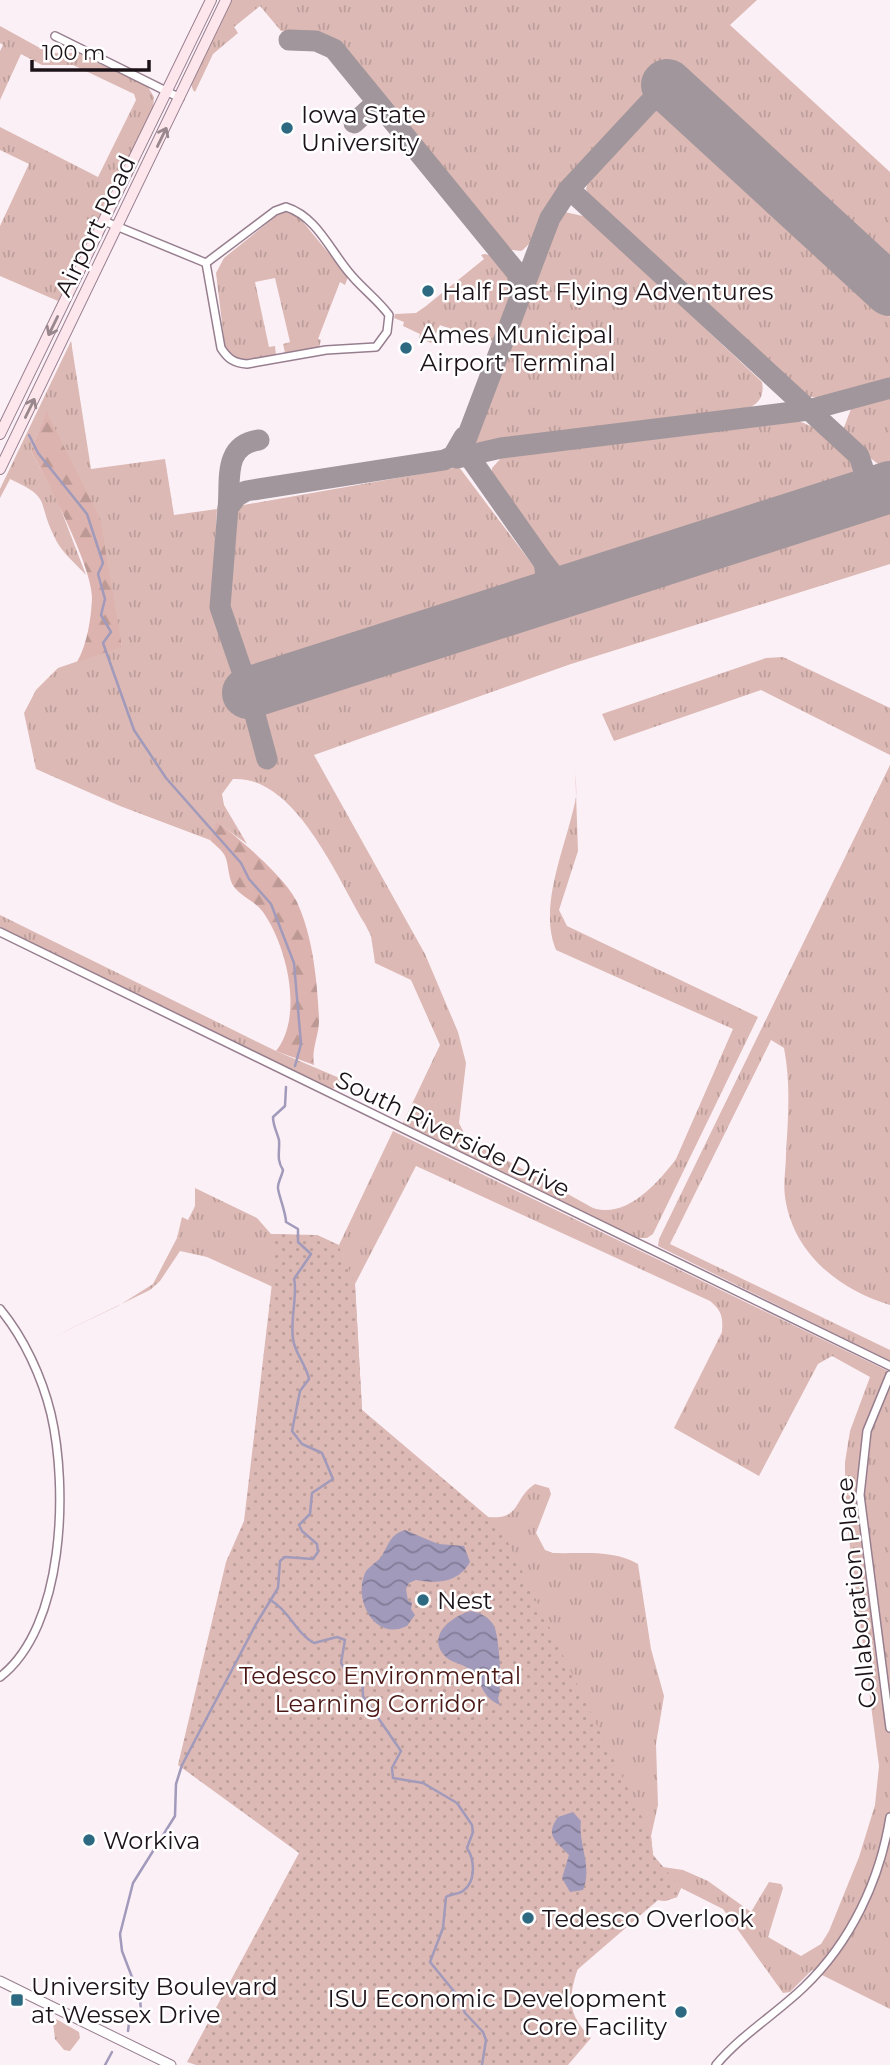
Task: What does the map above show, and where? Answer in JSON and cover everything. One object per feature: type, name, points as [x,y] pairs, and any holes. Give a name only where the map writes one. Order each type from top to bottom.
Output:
[{"type":"main road","name":"Airport Road","points":[[0,434],[211,0]]},
{"type":"main road","name":"Airport Road","points":[[0,469],[226,0]]},
{"type":"street","points":[[55,36],[180,98]]},
{"type":"street","points":[[286,207],[300,211],[352,276],[380,302],[389,315],[387,331],[376,347],[326,350],[247,364],[236,363],[221,348],[206,263],[275,211],[286,207]]},
{"type":"street","points":[[104,221],[206,263]]},
{"type":"street","name":"South Riverside Drive","points":[[0,932],[890,1366]]},
{"type":"street","points":[[0,1309],[24,1345],[45,1395],[55,1434],[59,1478],[54,1572],[48,1601],[27,1646],[0,1677]]},
{"type":"street","name":"Collaboration Place","points":[[890,1376],[867,1432],[860,1495],[890,1728]]},
{"type":"street","points":[[716,2065],[804,1987],[835,1951],[870,1888],[890,1817]]},
{"type":"street","points":[[0,1982],[170,2065]]},
{"type":"green space","points":[[230,0],[757,0],[730,25],[890,172],[890,267],[673,68],[562,187],[527,246],[521,251],[505,249],[338,45],[321,35],[281,31],[260,6],[234,27],[238,33],[213,54],[195,92],[191,84]]},
{"type":"green space","points":[[0,26],[49,53],[78,53],[148,87],[154,97],[153,108],[58,301],[0,276],[0,226],[29,164],[0,150],[0,127],[98,177],[136,100],[134,94],[73,65],[42,65],[21,54],[0,100],[0,51],[3,45],[0,43]]},
{"type":"green space","points":[[662,106],[890,317],[890,381],[820,398],[804,396],[590,199],[586,189],[590,176],[654,107]]},
{"type":"green space","points":[[285,212],[299,217],[348,277],[345,285],[340,282],[318,339],[321,340],[319,348],[285,353],[283,344],[290,342],[275,278],[255,282],[269,347],[275,346],[276,355],[239,360],[225,348],[216,273],[224,258],[276,216]]},
{"type":"green space","points":[[565,212],[587,217],[762,382],[762,395],[759,400],[733,413],[479,445],[470,437],[554,224]]},
{"type":"green space","points":[[481,255],[497,261],[510,284],[508,312],[494,340],[484,342],[440,325],[431,343],[419,338],[420,334],[394,318],[395,314],[416,313],[426,306],[484,259]]},
{"type":"green space","points":[[71,341],[91,469],[165,459],[174,515],[217,509],[212,609],[259,761],[271,756],[258,716],[259,704],[890,501],[890,564],[571,664],[314,755],[425,954],[458,1032],[466,1063],[459,1123],[464,1133],[477,1144],[593,1208],[605,1210],[629,1204],[660,1179],[676,1159],[733,1029],[556,950],[551,932],[552,894],[576,796],[578,851],[559,910],[567,926],[758,1017],[653,1234],[647,1238],[634,1238],[402,1125],[440,1045],[411,980],[375,963],[371,936],[327,857],[295,811],[276,794],[255,782],[233,779],[222,794],[224,805],[247,844],[218,823],[210,840],[120,806],[36,769],[24,713],[36,690],[58,668],[122,646],[46,412],[31,451],[58,502],[86,575],[60,547],[38,496],[10,479],[0,498],[0,489]]},
{"type":"green space","points":[[890,396],[888,472],[849,441],[843,430],[851,409]]},
{"type":"green space","points":[[46,411],[100,518],[122,647],[77,662],[89,623],[92,599],[77,546],[31,451]]},
{"type":"green space","points":[[796,421],[816,429],[845,455],[854,475],[853,485],[562,578],[492,478],[492,468],[503,456]]},
{"type":"green space","points":[[459,467],[535,568],[539,578],[535,588],[255,678],[246,666],[226,607],[232,518],[238,506]]},
{"type":"green space","points":[[783,657],[890,708],[890,755],[761,690],[614,741],[602,714],[766,658]]},
{"type":"green space","points":[[890,765],[890,1305],[836,1279],[808,1252],[797,1235],[784,1192],[788,1075],[784,1048],[771,1040],[670,1244],[890,1350],[890,1361],[658,1246],[659,1239]]},
{"type":"green space","points":[[217,822],[273,870],[297,902],[307,930],[318,1003],[319,1023],[314,1065],[276,1051],[284,1036],[291,1001],[285,962],[272,926],[257,905],[234,887],[225,856],[210,840]]},
{"type":"green space","points":[[0,915],[276,1051],[337,1077],[350,1071],[332,1090],[0,927]]},
{"type":"green space","points":[[393,1131],[890,1372],[890,2009],[812,1970],[790,1992],[783,1993],[723,1909],[681,1888],[677,1897],[658,1900],[577,1970],[577,1973],[360,1419],[317,1235],[339,1245]],"holes":[[[416,1166],[710,1301],[721,1315],[722,1332],[674,1428],[759,1476],[818,1364],[832,1356],[870,1377],[850,1431],[845,1462],[845,1509],[879,1766],[875,1805],[859,1857],[829,1931],[821,1944],[801,1956],[768,1937],[783,1888],[781,1884],[769,1882],[751,1912],[708,1881],[683,1870],[663,1867],[653,1855],[651,1836],[658,1805],[656,1744],[664,1696],[651,1649],[638,1564],[608,1554],[553,1553],[545,1550],[536,1533],[551,1494],[549,1488],[535,1484],[512,1512],[499,1517],[488,1517],[362,1410],[355,1284]]]},
{"type":"green space","points":[[195,1188],[257,1218],[271,1234],[297,1235],[273,1287],[207,1257],[180,1251],[160,1281],[150,1290],[121,1304],[153,1284],[177,1238],[182,1217],[188,1220],[195,1206]]},
{"type":"green space","name":"Tedesco Environmental Learning Corridor","points":[[271,1234],[317,1235],[338,1245],[355,1284],[362,1410],[501,1528],[651,1836],[653,1855],[681,1888],[677,1897],[658,1900],[577,1971],[572,1990],[572,2007],[578,2022],[591,2038],[568,2065],[196,2065],[187,2062],[299,1853],[178,1765],[226,1562],[244,1521],[275,1258]]},
{"type":"green space","points":[[56,2019],[79,2032],[80,2038],[70,2051],[64,2050],[55,2039],[53,2022]]},
{"type":"water","points":[[405,1530],[438,1544],[464,1546],[470,1562],[453,1578],[432,1582],[416,1580],[409,1583],[406,1589],[408,1601],[412,1602],[411,1609],[415,1615],[407,1626],[385,1628],[370,1616],[362,1595],[362,1584],[366,1571],[381,1557],[392,1538]]},
{"type":"water","points":[[471,1611],[487,1618],[496,1631],[500,1663],[500,1705],[489,1698],[470,1670],[446,1657],[440,1649],[438,1642],[444,1628],[456,1617]]},
{"type":"water","points":[[573,1812],[581,1821],[586,1881],[583,1890],[570,1892],[562,1878],[569,1855],[554,1838],[552,1829],[558,1817]]},
{"type":"waterway","points":[[29,435],[38,453],[87,514],[103,563],[98,574],[105,599],[101,615],[111,632],[103,643],[134,730],[166,778],[241,863],[249,879],[271,904],[294,963],[301,1044],[295,1066]]},
{"type":"waterway","points":[[128,2031],[129,2023],[141,2012],[140,1998],[122,1951],[120,1934],[133,1883],[175,1816],[176,1784],[182,1765],[256,1624],[278,1588],[280,1561],[285,1557],[313,1559],[318,1552],[317,1544],[299,1525],[310,1514],[312,1493],[333,1479],[322,1453],[302,1444],[292,1431],[300,1391],[309,1379],[293,1339],[294,1279],[311,1254],[298,1242],[298,1229],[286,1222],[278,1189],[283,1170],[273,1117],[285,1106],[286,1087]]},
{"type":"waterway","points":[[272,1601],[284,1611],[302,1634],[314,1643],[337,1637],[345,1640],[341,1663],[344,1668],[355,1667],[362,1672],[363,1696],[401,1751],[392,1768],[393,1778],[423,1783],[457,1803],[472,1825],[473,1832],[467,1848],[473,1865],[472,1877],[463,1891],[446,1897],[443,1928],[430,1962],[457,1995],[465,2013],[483,2032],[486,2040],[482,2065]]},
{"type":"waterway","points":[[105,2065],[112,2052]]},
{"type":"taxiway","points":[[289,40],[316,41],[334,49],[517,273],[521,294]]},
{"type":"taxiway","points":[[460,624],[537,597],[545,581],[544,563],[468,455],[464,445],[550,218],[569,189],[649,103],[669,98],[682,102],[699,115]]},
{"type":"taxiway","points":[[354,123],[377,102]]},
{"type":"taxiway","points":[[569,189],[859,456],[866,477],[859,492],[846,500],[784,520]]},
{"type":"taxiway","points":[[457,458],[501,448],[809,410],[890,388]]},
{"type":"taxiway","points":[[267,759],[254,711],[265,688],[243,674],[220,607],[228,508],[237,496],[246,491],[444,460],[453,456],[464,437]]},
{"type":"taxiway","points":[[228,509],[229,476],[234,457],[247,443],[259,440]]},
{"type":"taxiway","points":[[848,502],[890,491]]},
{"type":"taxiway","points":[[544,563],[559,582],[570,586],[649,563]]},
{"type":"runway","points":[[667,85],[890,290]]},
{"type":"runway","points":[[248,693],[890,487]]},
{"type":"place","name":"Iowa State University","points":[[287,128]]},
{"type":"place","name":"Half Past Flying Adventures","points":[[428,291]]},
{"type":"place","name":"Ames Municipal Airport Terminal","points":[[406,348]]},
{"type":"place","name":"Nest","points":[[423,1600]]},
{"type":"place","name":"Workiva","points":[[89,1840]]},
{"type":"place","name":"Tedesco Overlook","points":[[528,1918]]},
{"type":"place","name":"University Boulevard at Wessex Drive","points":[[17,2000]]},
{"type":"place","name":"ISU Economic Development Core Facility","points":[[681,2012]]}]
